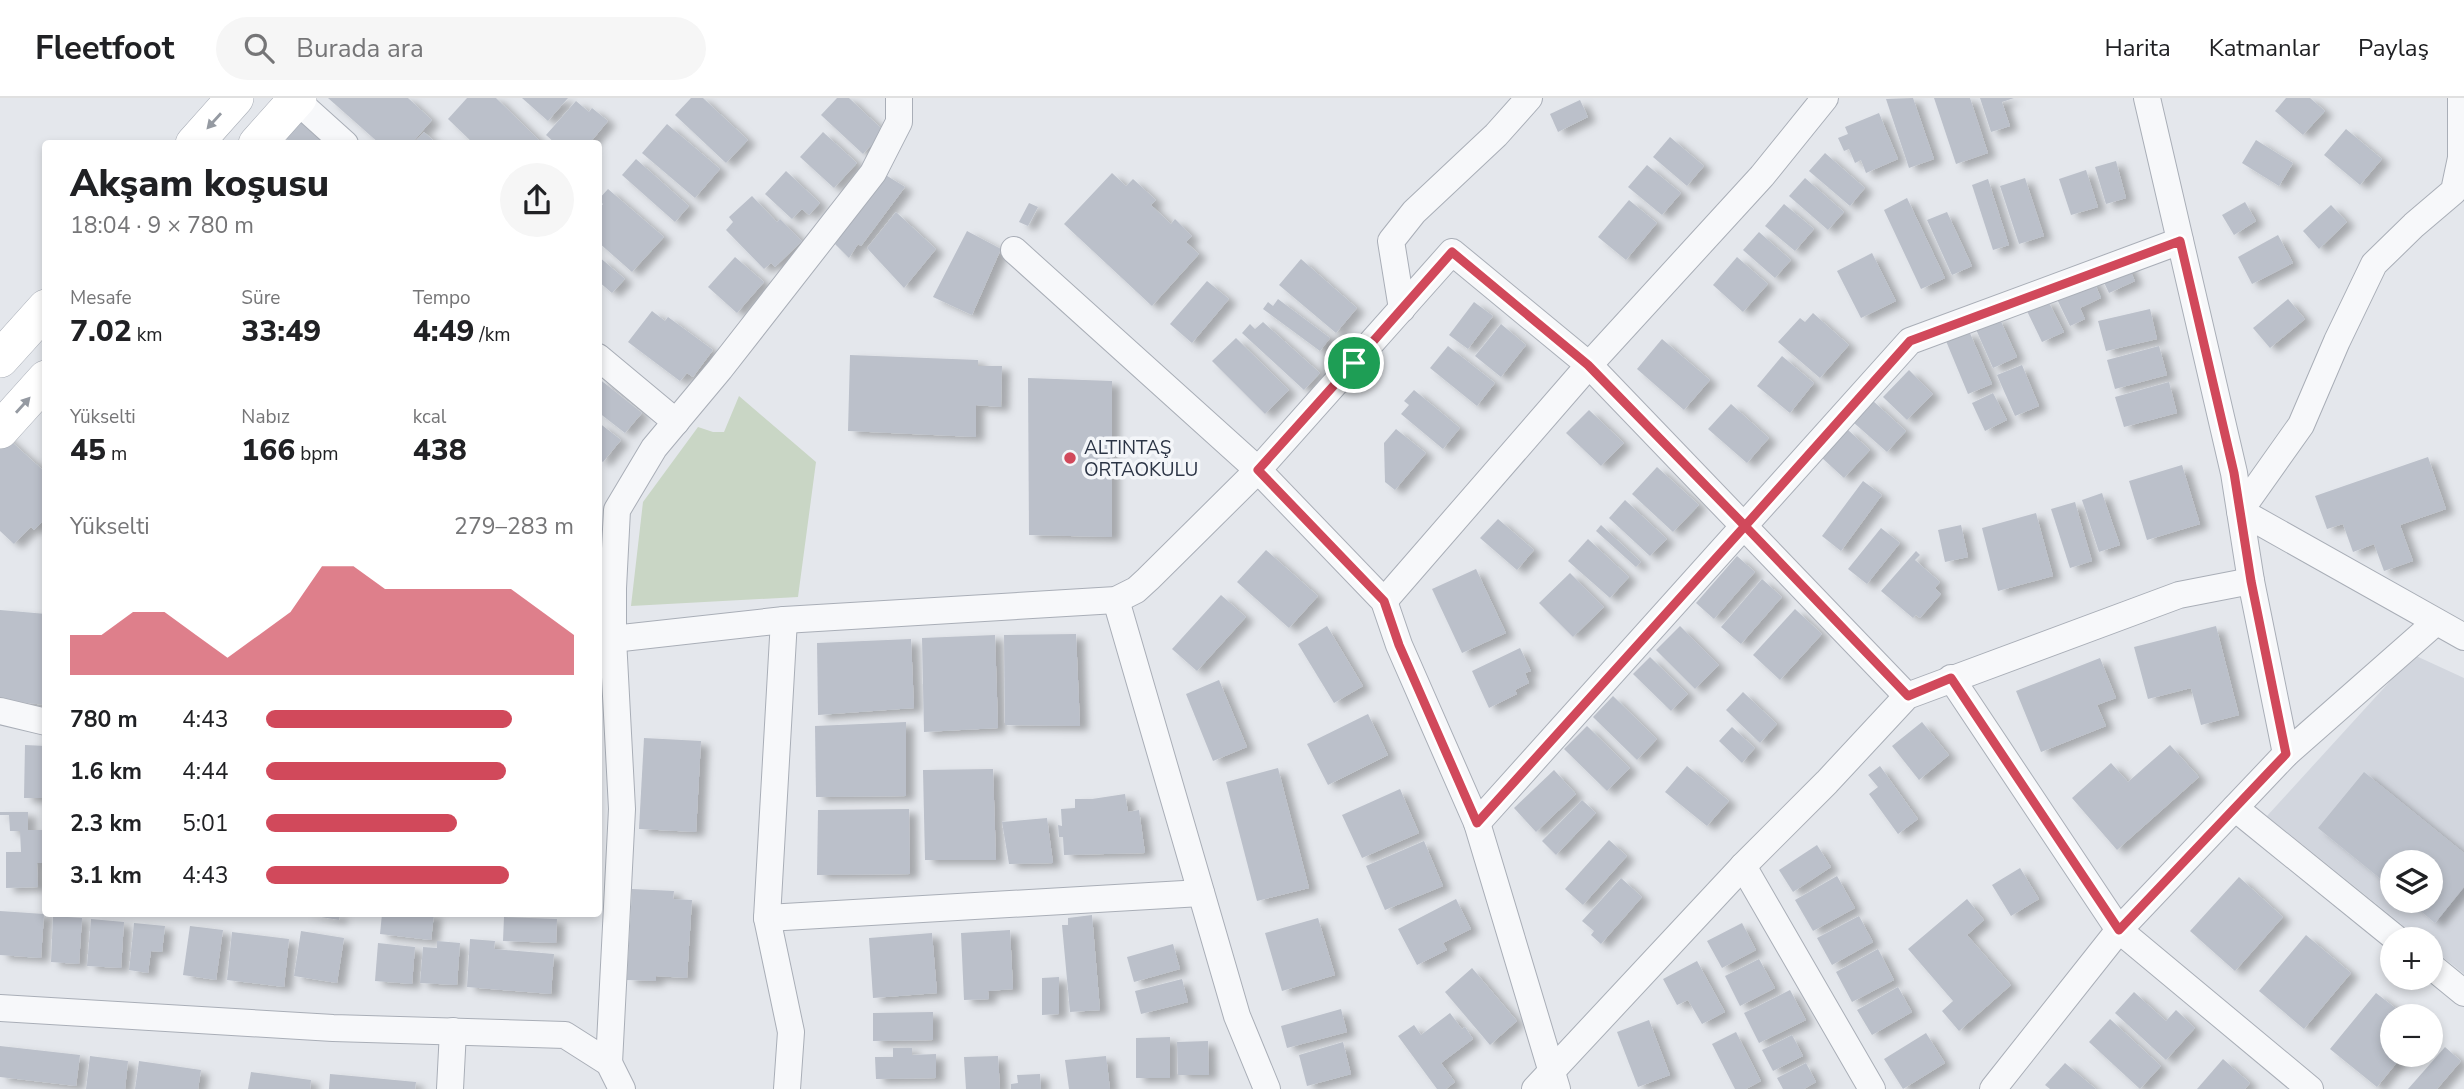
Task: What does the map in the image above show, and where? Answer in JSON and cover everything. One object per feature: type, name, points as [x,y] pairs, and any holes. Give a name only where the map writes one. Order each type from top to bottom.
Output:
[{"type":"main road","points":[[198,140],[235,98]]},
{"type":"main road","points":[[260,140],[295,99]]},
{"type":"main road","points":[[0,359],[42,312]]},
{"type":"main road","points":[[0,430],[42,383]]},
{"type":"street","points":[[622,1089],[609,1063],[610,807],[606,638],[613,588],[608,508],[873,173],[899,122],[899,98]]},
{"type":"street","points":[[1402,309],[1391,241],[1414,212],[1496,135],[1529,98]]},
{"type":"street","points":[[1384,601],[1588,365],[1762,176],[1825,98]]},
{"type":"street","points":[[2147,98],[2234,473],[2251,581],[2286,754]]},
{"type":"street","points":[[2240,511],[2301,425],[2374,264],[2414,225],[2459,195],[2461,98]]},
{"type":"street","points":[[295,99],[341,140]]},
{"type":"street","points":[[1477,823],[1910,341],[2180,241]]},
{"type":"street","points":[[1014,250],[1258,470],[1384,601],[1399,645],[1477,823],[1548,1083]]},
{"type":"street","points":[[606,638],[784,620],[1116,600],[1136,590],[1258,470],[1452,252],[1588,365],[1908,696]]},
{"type":"street","points":[[602,360],[676,422]]},
{"type":"street","points":[[2240,511],[2464,637]]},
{"type":"street","points":[[1548,1083],[1743,866],[1908,696],[2179,595],[2251,581]]},
{"type":"street","points":[[1116,600],[1237,1016],[1267,1089]]},
{"type":"street","points":[[784,620],[766,918],[791,1032],[787,1089]]},
{"type":"street","points":[[1993,1089],[2119,930],[2286,754],[2435,622]]},
{"type":"street","points":[[1951,678],[2119,930],[2310,1089]]},
{"type":"street","points":[[0,710],[42,721]]},
{"type":"street","points":[[2235,808],[2382,927]]},
{"type":"street","points":[[1743,866],[1872,1089]]},
{"type":"street","points":[[766,918],[1201,893]]},
{"type":"street","points":[[2443,976],[2464,993]]},
{"type":"street","points":[[0,1007],[333,1028],[565,1035],[609,1063]]},
{"type":"street","points":[[450,1089],[453,1031]]},
{"type":"shaded area","points":[[2414,655],[2464,678],[2464,974],[2443,957],[2443,927],[2405,927],[2387,913],[2443,913],[2443,850],[2380,850],[2380,907],[2267,816]]},
{"type":"green space","points":[[739,396],[816,462],[798,597],[631,606],[643,502],[698,427],[724,432]]},
{"type":"building","points":[[328,98],[408,98],[432,120],[414,140],[375,140]]},
{"type":"building","points":[[467,98],[496,98],[539,140],[470,140],[448,119]]},
{"type":"building","points":[[522,98],[568,98],[548,121]]},
{"type":"building","points":[[691,98],[703,98],[748,140],[726,163],[675,115]]},
{"type":"building","points":[[837,98],[849,98],[884,131],[863,154],[821,115]]},
{"type":"building","points":[[1913,98],[1934,159],[1909,168],[1886,99]]},
{"type":"building","points":[[1934,98],[1970,98],[1988,153],[1956,164]]},
{"type":"building","points":[[1980,98],[2014,98],[2002,102],[2010,126],[1991,132]]},
{"type":"building","points":[[2286,98],[2310,98],[2325,111],[2303,135],[2275,111]]},
{"type":"building","points":[[1580,100],[1588,117],[1558,132],[1550,114]]},
{"type":"building","points":[[576,101],[589,112],[592,108],[608,121],[592,140],[552,140],[546,135]]},
{"type":"building","points":[[302,110],[324,140],[288,140],[280,133]]},
{"type":"building","points":[[1879,113],[1898,159],[1866,173],[1861,160],[1855,163],[1849,149],[1844,151],[1838,138],[1848,134],[1845,127]]},
{"type":"building","points":[[667,124],[720,169],[695,198],[642,153]]},
{"type":"building","points":[[2346,129],[2382,159],[2360,185],[2324,155]]},
{"type":"building","points":[[424,132],[433,140],[417,140]]},
{"type":"building","points":[[823,132],[857,163],[834,188],[800,157]]},
{"type":"building","points":[[1670,137],[1704,166],[1687,186],[1653,157]]},
{"type":"building","points":[[2256,140],[2293,163],[2279,186],[2242,163]]},
{"type":"building","points":[[1825,153],[1865,188],[1850,206],[1809,171]]},
{"type":"building","points":[[636,159],[689,206],[675,222],[622,175]]},
{"type":"building","points":[[2116,161],[2126,198],[2106,204],[2095,167]]},
{"type":"building","points":[[1647,165],[1681,193],[1662,215],[1628,187]]},
{"type":"building","points":[[2086,170],[2098,207],[2071,215],[2059,179]]},
{"type":"building","points":[[786,171],[820,203],[809,215],[802,209],[792,219],[765,194]]},
{"type":"building","points":[[1112,173],[1126,186],[1133,179],[1156,200],[1151,205],[1171,224],[1175,219],[1192,236],[1186,242],[1199,254],[1152,306],[1064,224]]},
{"type":"building","points":[[884,174],[905,187],[849,258],[835,244]]},
{"type":"building","points":[[1805,178],[1844,212],[1828,230],[1789,196]]},
{"type":"building","points":[[2025,178],[2044,236],[2019,244],[2000,186]]},
{"type":"building","points":[[1988,179],[2009,245],[1993,250],[1972,185]]},
{"type":"building","points":[[608,189],[664,237],[632,272],[602,246],[602,196]]},
{"type":"building","points":[[752,196],[777,222],[780,219],[802,241],[775,267],[771,263],[764,269],[726,230],[733,222],[729,217]]},
{"type":"building","points":[[1907,198],[1945,278],[1921,289],[1884,210]]},
{"type":"building","points":[[1629,200],[1657,223],[1626,260],[1598,237]]},
{"type":"building","points":[[2245,202],[2256,221],[2234,235],[2222,215]]},
{"type":"building","points":[[1029,203],[1038,207],[1028,226],[1019,222]]},
{"type":"building","points":[[1784,204],[1814,229],[1795,251],[1765,226]]},
{"type":"building","points":[[2331,205],[2347,222],[2319,249],[2303,231]]},
{"type":"building","points":[[896,212],[936,249],[904,288],[867,248]]},
{"type":"building","points":[[1947,212],[1972,266],[1952,275],[1927,220]]},
{"type":"building","points":[[967,231],[1001,249],[972,315],[933,297]]},
{"type":"building","points":[[1759,232],[1791,260],[1775,278],[1743,250]]},
{"type":"building","points":[[2278,235],[2293,263],[2252,284],[2238,257]]},
{"type":"building","points":[[1872,253],[1896,301],[1861,318],[1837,271]]},
{"type":"building","points":[[735,257],[764,282],[737,313],[708,287]]},
{"type":"building","points":[[1737,257],[1768,284],[1743,312],[1713,285]]},
{"type":"building","points":[[602,259],[625,279],[612,293],[602,284]]},
{"type":"building","points":[[1301,259],[1357,308],[1336,333],[1279,285]]},
{"type":"building","points":[[2126,262],[2135,281],[2109,293],[2100,274]]},
{"type":"building","points":[[2092,277],[2101,298],[2080,308],[2085,319],[2070,326],[2055,295]]},
{"type":"building","points":[[1207,281],[1229,299],[1192,343],[1170,324]]},
{"type":"building","points":[[1278,299],[1330,338],[1320,351],[1263,309],[1268,302],[1273,306]]},
{"type":"building","points":[[2047,299],[2064,332],[2042,342],[2026,309]]},
{"type":"building","points":[[2288,299],[2305,319],[2270,348],[2253,328]]},
{"type":"building","points":[[1474,302],[1493,316],[1468,349],[1449,335]]},
{"type":"building","points":[[2150,309],[2157,339],[2106,351],[2098,321]]},
{"type":"building","points":[[652,311],[665,321],[668,317],[713,350],[693,377],[687,373],[680,381],[628,342]]},
{"type":"building","points":[[1813,313],[1849,345],[1820,378],[1778,342],[1800,318],[1805,322]]},
{"type":"building","points":[[1999,317],[2017,357],[1993,368],[1975,327]]},
{"type":"building","points":[[1263,322],[1320,373],[1304,390],[1242,333],[1250,324],[1255,329]]},
{"type":"building","points":[[1501,324],[1526,345],[1501,377],[1475,356]]},
{"type":"building","points":[[1969,331],[1992,384],[1968,394],[1946,341]]},
{"type":"building","points":[[1236,338],[1289,390],[1265,414],[1212,361]]},
{"type":"building","points":[[1662,339],[1710,380],[1684,410],[1637,369]]},
{"type":"building","points":[[1448,346],[1495,383],[1477,406],[1430,368]]},
{"type":"building","points":[[2159,346],[2167,375],[2115,389],[2107,360]]},
{"type":"building","points":[[850,355],[978,360],[978,366],[1002,366],[1001,407],[976,405],[976,437],[848,431]]},
{"type":"building","points":[[1782,356],[1814,383],[1790,413],[1757,386]]},
{"type":"building","points":[[2022,365],[2039,406],[2015,416],[1997,375]]},
{"type":"building","points":[[1909,370],[1933,394],[1907,420],[1883,397]]},
{"type":"building","name":"ALTINTAŞ ORTAOKULU","points":[[1028,378],[1112,381],[1112,537],[1029,535]]},
{"type":"building","points":[[602,381],[642,413],[625,433],[602,415]]},
{"type":"building","points":[[2169,382],[2177,413],[2124,427],[2115,397]]},
{"type":"building","points":[[1414,390],[1460,428],[1443,449],[1401,414],[1409,405],[1404,401]]},
{"type":"building","points":[[1993,393],[2007,420],[1985,431],[1972,403]]},
{"type":"building","points":[[1872,400],[1906,431],[1887,452],[1853,422]]},
{"type":"building","points":[[1731,404],[1769,438],[1747,463],[1708,429]]},
{"type":"building","points":[[1589,410],[1624,443],[1601,466],[1566,433]]},
{"type":"building","points":[[602,425],[621,440],[602,461]]},
{"type":"building","points":[[1396,429],[1426,453],[1395,490],[1385,482],[1384,443]]},
{"type":"building","points":[[1847,429],[1870,450],[1844,478],[1821,457]]},
{"type":"building","points":[[2,433],[42,469],[42,522],[34,530],[31,527],[14,544],[0,531]]},
{"type":"building","points":[[2428,457],[2446,509],[2400,525],[2413,561],[2384,571],[2374,544],[2353,552],[2343,524],[2327,529],[2315,496]]},
{"type":"building","points":[[2182,465],[2200,524],[2147,540],[2129,481]]},
{"type":"building","points":[[1657,467],[1699,505],[1673,532],[1632,494]]},
{"type":"building","points":[[1863,481],[1882,495],[1841,551],[1822,536]]},
{"type":"building","points":[[2102,493],[2120,545],[2099,552],[2082,500]]},
{"type":"building","points":[[1625,500],[1667,539],[1650,556],[1609,518]]},
{"type":"building","points":[[2075,502],[2092,561],[2070,568],[2051,509]]},
{"type":"building","points":[[2036,513],[2053,576],[1998,591],[1982,528]]},
{"type":"building","points":[[1498,519],[1534,550],[1517,570],[1480,538]]},
{"type":"building","points":[[1601,525],[1641,562],[1636,567],[1596,531]]},
{"type":"building","points":[[1961,525],[1968,557],[1945,562],[1938,530]]},
{"type":"building","points":[[1881,528],[1900,543],[1867,584],[1848,569]]},
{"type":"building","points":[[1588,539],[1629,577],[1610,598],[1568,561]]},
{"type":"building","points":[[1266,550],[1318,596],[1289,628],[1237,582]]},
{"type":"building","points":[[1916,551],[1920,555],[1915,560],[1940,582],[1935,588],[1941,594],[1920,618],[1916,615],[1913,618],[1881,591]]},
{"type":"building","points":[[1737,556],[1755,572],[1714,619],[1696,603]]},
{"type":"building","points":[[1476,569],[1506,633],[1462,653],[1432,589]]},
{"type":"building","points":[[1570,573],[1604,607],[1573,637],[1539,603]]},
{"type":"building","points":[[1762,579],[1782,597],[1741,644],[1721,627]]},
{"type":"building","points":[[1221,595],[1246,617],[1197,671],[1172,649]]},
{"type":"building","points":[[1795,609],[1822,634],[1780,680],[1753,655]]},
{"type":"building","points":[[0,610],[42,614],[42,705],[0,700]]},
{"type":"building","points":[[1327,626],[1363,686],[1334,703],[1298,644]]},
{"type":"building","points":[[1680,626],[1719,665],[1695,689],[1656,650]]},
{"type":"building","points":[[2216,626],[2239,715],[2201,725],[2191,688],[2148,699],[2134,647]]},
{"type":"building","points":[[1076,634],[1080,726],[1005,725],[1004,635]]},
{"type":"building","points":[[995,635],[998,728],[924,732],[922,638]]},
{"type":"building","points":[[911,639],[914,708],[818,715],[817,643]]},
{"type":"building","points":[[1520,648],[1531,671],[1525,673],[1529,683],[1515,690],[1517,694],[1489,708],[1472,671]]},
{"type":"building","points":[[1650,657],[1688,694],[1671,711],[1633,674]]},
{"type":"building","points":[[2100,658],[2116,698],[2097,705],[2106,726],[2041,752],[2016,691]]},
{"type":"building","points":[[1219,680],[1247,747],[1213,761],[1186,694]]},
{"type":"building","points":[[1743,692],[1777,724],[1760,743],[1726,710]]},
{"type":"building","points":[[1613,696],[1657,739],[1637,760],[1593,717]]},
{"type":"building","points":[[1368,714],[1388,755],[1328,785],[1307,744]]},
{"type":"building","points":[[906,722],[906,796],[816,797],[815,726]]},
{"type":"building","points":[[1922,722],[1949,755],[1919,780],[1892,746]]},
{"type":"building","points":[[1587,726],[1630,768],[1607,791],[1564,749]]},
{"type":"building","points":[[1732,727],[1755,748],[1742,763],[1719,741]]},
{"type":"building","points":[[644,738],[701,741],[696,832],[639,829]]},
{"type":"building","points":[[25,745],[42,746],[42,798],[24,798]]},
{"type":"building","points":[[2170,745],[2199,777],[2117,850],[2072,798],[2111,763],[2128,782]]},
{"type":"building","points":[[1687,766],[1729,801],[1707,826],[1665,792]]},
{"type":"building","points":[[1880,766],[1918,819],[1898,834],[1869,794],[1878,787],[1868,775]]},
{"type":"building","points":[[1278,768],[1309,888],[1257,901],[1226,782]]},
{"type":"building","points":[[993,769],[996,860],[925,860],[923,770]]},
{"type":"building","points":[[1554,770],[1576,794],[1536,832],[1514,808]]},
{"type":"building","points":[[2364,772],[2464,853],[2464,887],[2435,923],[2423,913],[2443,913],[2443,850],[2380,850],[2380,878],[2318,828]]},
{"type":"building","points":[[1400,789],[1419,833],[1362,858],[1342,815]]},
{"type":"building","points":[[1125,794],[1128,812],[1139,810],[1145,853],[1064,855],[1063,837],[1059,837],[1058,825],[1062,826],[1061,809],[1075,808],[1075,799]]},
{"type":"building","points":[[1582,800],[1596,813],[1556,855],[1542,841]]},
{"type":"building","points":[[909,809],[910,874],[817,875],[818,810]]},
{"type":"building","points":[[0,812],[28,812],[28,830],[42,830],[42,863],[37,863],[38,887],[6,888],[6,852],[21,852],[20,831],[10,831],[9,815],[0,815]]},
{"type":"building","points":[[1047,818],[1053,863],[1009,864],[1002,822]]},
{"type":"building","points":[[1609,840],[1627,856],[1583,905],[1565,889]]},
{"type":"building","points":[[1424,841],[1443,886],[1385,910],[1366,866]]},
{"type":"building","points":[[1817,845],[1831,867],[1793,892],[1779,870]]},
{"type":"building","points":[[2020,868],[2039,899],[2011,916],[1992,885]]},
{"type":"building","points":[[1837,876],[1855,908],[1813,931],[1795,900]]},
{"type":"building","points":[[2239,877],[2283,917],[2235,971],[2190,931]]},
{"type":"building","points":[[1621,878],[1642,897],[1601,944],[1591,935],[1594,931],[1582,921]]},
{"type":"building","points":[[632,889],[674,891],[673,899],[692,900],[687,978],[656,976],[656,981],[627,980]]},
{"type":"building","points":[[1456,899],[1471,929],[1443,943],[1447,950],[1417,965],[1398,929]]},
{"type":"building","points":[[1967,899],[1984,920],[1967,935],[2011,985],[1959,1031],[1942,1011],[1953,1001],[1908,949]]},
{"type":"building","points":[[0,911],[42,914],[41,958],[0,955]]},
{"type":"building","points":[[1092,915],[1100,1010],[1070,1012],[1062,925],[1068,925],[1068,918]]},
{"type":"building","points":[[1859,916],[1873,942],[1832,965],[1817,938]]},
{"type":"building","points":[[53,917],[82,918],[79,964],[51,962]]},
{"type":"building","points":[[382,917],[434,917],[431,940],[380,934]]},
{"type":"building","points":[[504,917],[557,919],[556,943],[503,941]]},
{"type":"building","points":[[1318,918],[1335,975],[1282,991],[1265,933]]},
{"type":"building","points":[[91,919],[124,922],[121,968],[87,966]]},
{"type":"building","points":[[134,923],[165,926],[162,952],[151,951],[148,973],[129,970]]},
{"type":"building","points":[[1742,923],[1756,950],[1722,968],[1707,941]]},
{"type":"building","points":[[190,926],[223,930],[216,980],[183,975]]},
{"type":"building","points":[[1010,930],[1013,989],[988,991],[989,999],[964,1000],[961,933]]},
{"type":"building","points":[[301,931],[344,938],[337,983],[294,976]]},
{"type":"building","points":[[232,932],[289,939],[284,987],[227,980]]},
{"type":"building","points":[[932,933],[937,993],[873,998],[869,938]]},
{"type":"building","points":[[2306,935],[2351,973],[2304,1029],[2259,991]]},
{"type":"building","points":[[470,939],[495,941],[494,949],[554,954],[551,994],[467,987]]},
{"type":"building","points":[[437,941],[460,943],[457,985],[420,983],[423,947],[437,948]]},
{"type":"building","points":[[378,943],[415,947],[412,984],[375,981]]},
{"type":"building","points":[[1173,944],[1180,969],[1134,982],[1127,957]]},
{"type":"building","points":[[1878,949],[1894,980],[1852,1002],[1836,972]]},
{"type":"building","points":[[1759,959],[1775,988],[1740,1006],[1725,976]]},
{"type":"building","points":[[1697,961],[1725,1012],[1702,1024],[1688,1000],[1677,1005],[1663,979]]},
{"type":"building","points":[[1472,968],[1517,1021],[1490,1045],[1445,992]]},
{"type":"building","points":[[1059,977],[1059,1014],[1042,1015],[1042,978]]},
{"type":"building","points":[[1182,979],[1188,1002],[1141,1014],[1135,991]]},
{"type":"building","points":[[1898,987],[1912,1012],[1872,1035],[1857,1010]]},
{"type":"building","points":[[1790,990],[1806,1020],[1759,1043],[1744,1013]]},
{"type":"building","points":[[2134,992],[2166,1021],[2176,1010],[2195,1028],[2166,1060],[2115,1013]]},
{"type":"building","points":[[2376,993],[2390,1004],[2380,1004],[2380,1067],[2393,1067],[2377,1087],[2330,1049]]},
{"type":"building","points":[[1341,1009],[1347,1032],[1287,1048],[1281,1026]]},
{"type":"building","points":[[933,1012],[933,1040],[873,1041],[873,1013]]},
{"type":"building","points":[[1450,1013],[1473,1039],[1441,1063],[1455,1082],[1446,1089],[1437,1089],[1398,1036],[1414,1025],[1421,1035]]},
{"type":"building","points":[[2110,1019],[2161,1066],[2140,1089],[2089,1042]]},
{"type":"building","points":[[1649,1020],[1670,1075],[1638,1087],[1617,1032]]},
{"type":"building","points":[[1736,1032],[1761,1081],[1746,1089],[1735,1089],[1712,1044]]},
{"type":"building","points":[[1926,1033],[1945,1063],[1903,1089],[1884,1059]]},
{"type":"building","points":[[1792,1035],[1803,1056],[1773,1071],[1762,1050]]},
{"type":"building","points":[[1170,1037],[1170,1078],[1136,1078],[1136,1038]]},
{"type":"building","points":[[1208,1041],[1209,1075],[1178,1075],[1177,1042]]},
{"type":"building","points":[[1343,1042],[1351,1074],[1307,1086],[1299,1055]]},
{"type":"building","points":[[0,1046],[80,1055],[76,1086],[0,1077]]},
{"type":"building","points":[[2445,1047],[2461,1061],[2437,1089],[2408,1089],[2427,1067],[2443,1067]]},
{"type":"building","points":[[893,1048],[912,1048],[912,1055],[936,1054],[936,1078],[876,1079],[875,1057],[893,1057]]},
{"type":"building","points":[[90,1056],[128,1061],[125,1089],[86,1089]]},
{"type":"building","points":[[998,1056],[1000,1089],[966,1089],[964,1057]]},
{"type":"building","points":[[1106,1056],[1110,1089],[1069,1089],[1065,1060]]},
{"type":"building","points":[[2223,1059],[2250,1083],[2245,1089],[2197,1089]]},
{"type":"building","points":[[139,1061],[201,1070],[198,1089],[135,1089]]},
{"type":"building","points":[[1806,1063],[1816,1082],[1804,1089],[1783,1089],[1777,1078]]},
{"type":"building","points":[[2065,1063],[2096,1089],[2050,1089],[2045,1085]]},
{"type":"building","points":[[251,1072],[311,1080],[310,1089],[248,1089]]},
{"type":"building","points":[[330,1074],[416,1082],[415,1089],[329,1089]]},
{"type":"building","points":[[1040,1074],[1041,1089],[1011,1089],[1011,1084],[1018,1083],[1017,1075]]},
{"type":"place","name":"ALTINTAŞ ORTAOKULU","points":[[1070,458]]},
{"type":"route","points":[[1354,363],[1258,470],[1384,601],[1399,645],[1477,823],[1745,526],[1908,696],[1951,678],[2119,930],[2286,754],[2251,581],[2234,473],[2180,241],[1910,341],[1745,526],[1588,365],[1452,252],[1354,363]]}]
